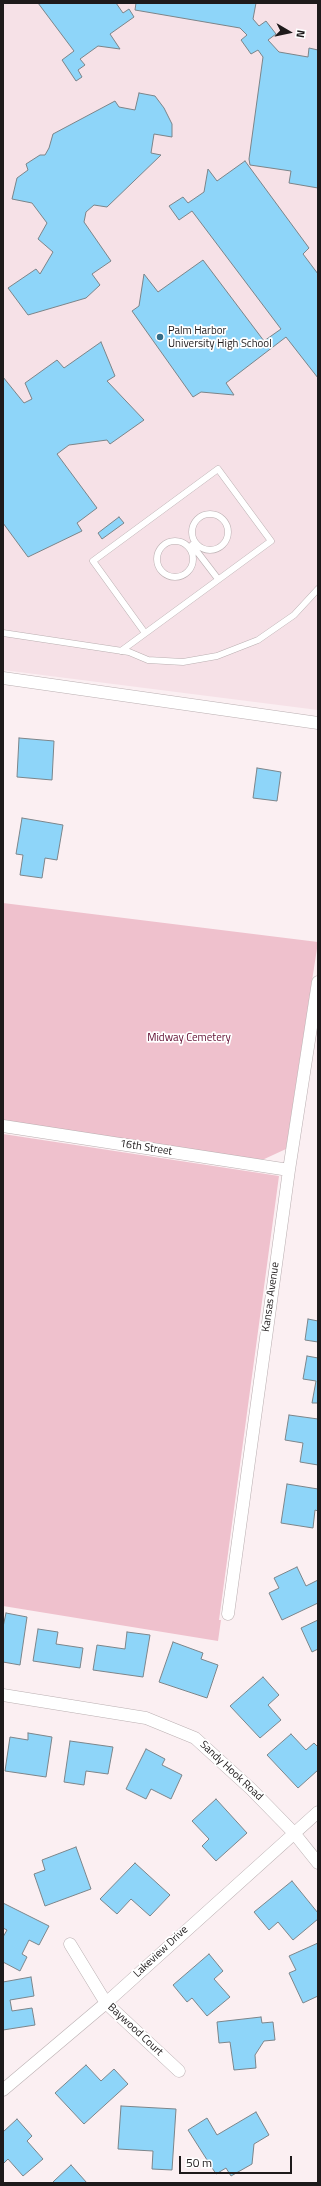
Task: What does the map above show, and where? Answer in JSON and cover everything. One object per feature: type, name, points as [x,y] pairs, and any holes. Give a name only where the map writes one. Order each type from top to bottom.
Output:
[{"type":"street","points":[[3,678],[318,723]]},
{"type":"street","name":"Kansas Avenue","points":[[228,1614],[289,1170],[318,982]]},
{"type":"street","name":"16th Street","points":[[3,1126],[289,1170]]},
{"type":"street","name":"Sandy Hook Road","points":[[3,1695],[146,1718],[196,1738],[251,1789],[294,1833],[318,1863]]},
{"type":"street","name":"Lakeview Drive","points":[[3,2090],[106,2003],[318,1812]]},
{"type":"street","name":"Baywood Court","points":[[70,1944],[106,2003],[179,2071]]},
{"type":"lane","points":[[121,650],[145,633],[218,579],[271,541],[218,469],[93,561],[145,633]]},
{"type":"lane","points":[[192,545],[176,540],[165,543],[160,548],[156,559],[160,570],[170,577],[176,577],[187,573],[193,562],[192,545],[192,532],[193,526],[200,516],[212,514],[218,515],[227,524],[228,535],[226,541],[218,549],[206,550],[192,545]]},
{"type":"lane","points":[[192,545],[218,579]]},
{"type":"lane","points":[[3,633],[121,650],[148,660],[183,662],[216,656],[258,640],[294,615],[318,589]]},
{"type":"shaded area","name":"Palm Harbor University High School","points":[[3,3],[318,3],[318,710],[3,670]]},
{"type":"green space","name":"Midway Cemetery","points":[[3,903],[318,942],[286,1149],[260,1161],[3,1121]]},
{"type":"green space","points":[[3,1134],[279,1176],[219,1620],[221,1620],[218,1641],[3,1606]]},
{"type":"building","points":[[38,3],[116,3],[123,13],[129,9],[134,17],[110,34],[120,49],[98,46],[80,59],[85,65],[78,70],[82,77],[76,81],[62,60],[74,51]]},
{"type":"building","points":[[136,3],[256,3],[253,19],[259,26],[266,21],[276,34],[268,40],[279,52],[308,57],[309,48],[318,50],[318,188],[289,183],[291,171],[250,165],[249,159],[263,57],[258,50],[251,54],[241,40],[247,35],[240,28],[135,10]]},
{"type":"building","points":[[139,93],[155,96],[164,108],[172,124],[172,137],[154,134],[151,153],[161,155],[107,207],[94,205],[86,212],[84,222],[111,261],[92,274],[100,285],[86,298],[28,315],[8,288],[36,269],[40,274],[53,252],[38,239],[47,223],[32,203],[12,199],[17,178],[28,170],[26,164],[40,155],[45,155],[49,148],[53,134],[115,101],[119,107],[135,110]]},
{"type":"building","points":[[245,161],[309,248],[303,254],[318,274],[318,378],[286,337],[226,383],[234,395],[201,392],[193,397],[132,311],[139,306],[144,274],[158,292],[203,260],[264,341],[281,329],[192,211],[179,220],[169,206],[183,197],[188,203],[204,192],[208,169],[217,181]]},
{"type":"building","points":[[101,342],[115,376],[107,381],[144,420],[110,444],[107,440],[69,445],[57,454],[97,508],[77,523],[82,531],[28,557],[3,523],[3,377],[24,403],[32,399],[25,383],[57,360],[64,368]]},
{"type":"building","points":[[119,517],[124,523],[102,539],[98,533]]},
{"type":"building","points":[[19,738],[54,741],[52,780],[17,777]]},
{"type":"building","points":[[257,768],[281,772],[277,801],[253,798]]},
{"type":"building","points":[[22,818],[63,825],[57,860],[45,858],[42,878],[20,875],[23,855],[16,854]]},
{"type":"building","points":[[308,1319],[318,1321],[318,1342],[305,1340]]},
{"type":"building","points":[[307,1356],[318,1358],[318,1403],[312,1403],[316,1381],[303,1379]]},
{"type":"building","points":[[289,1415],[318,1419],[318,1465],[300,1462],[303,1443],[285,1440]]},
{"type":"building","points":[[287,1484],[318,1489],[318,1511],[315,1510],[313,1528],[281,1523]]},
{"type":"building","points":[[297,1567],[306,1586],[318,1580],[318,1603],[282,1620],[269,1593],[279,1588],[274,1578]]},
{"type":"building","points":[[6,1613],[27,1617],[20,1665],[3,1662],[3,1627]]},
{"type":"building","points":[[318,1620],[318,1649],[312,1652],[301,1628]]},
{"type":"building","points":[[38,1629],[58,1632],[56,1644],[83,1648],[80,1668],[33,1661]]},
{"type":"building","points":[[127,1632],[150,1635],[143,1677],[93,1670],[97,1645],[125,1649]]},
{"type":"building","points":[[173,1642],[203,1653],[201,1659],[218,1665],[207,1698],[159,1682]]},
{"type":"building","points":[[263,1677],[279,1695],[268,1705],[281,1720],[260,1738],[230,1706]]},
{"type":"building","points":[[28,1733],[52,1737],[46,1777],[5,1771],[10,1737],[28,1740]]},
{"type":"building","points":[[291,1734],[306,1750],[314,1743],[318,1747],[318,1770],[298,1788],[267,1755]]},
{"type":"building","points":[[70,1741],[113,1747],[108,1774],[86,1771],[84,1785],[64,1782]]},
{"type":"building","points":[[146,1749],[165,1759],[162,1765],[182,1775],[171,1799],[151,1789],[146,1799],[126,1789]]},
{"type":"building","points":[[216,1799],[247,1833],[216,1861],[202,1846],[209,1839],[192,1821]]},
{"type":"building","points":[[76,1847],[91,1889],[45,1906],[34,1874],[45,1870],[42,1860]]},
{"type":"building","points":[[135,1863],[170,1895],[150,1916],[131,1899],[117,1914],[100,1899]]},
{"type":"building","points":[[292,1881],[318,1913],[318,1919],[293,1940],[278,1922],[269,1930],[254,1912]]},
{"type":"building","points":[[3,1903],[49,1926],[39,1945],[29,1940],[22,1954],[27,1957],[20,1971],[3,1962],[3,1937],[7,1930],[3,1928]]},
{"type":"building","points":[[318,1943],[318,1996],[303,2003],[289,1973],[296,1970],[289,1956]]},
{"type":"building","points":[[209,1954],[223,1971],[214,1979],[230,1997],[207,2016],[192,1998],[187,2002],[173,1985]]},
{"type":"building","points":[[31,1977],[34,1996],[10,2000],[12,2011],[32,2008],[35,2025],[3,2030],[3,1982]]},
{"type":"building","points":[[261,2017],[262,2023],[273,2022],[275,2040],[264,2041],[255,2055],[256,2068],[234,2070],[230,2042],[219,2043],[217,2022]]},
{"type":"building","points":[[86,2065],[101,2081],[114,2069],[128,2084],[84,2124],[55,2093]]},
{"type":"building","points":[[121,2106],[176,2109],[172,2170],[152,2169],[153,2151],[118,2149]]},
{"type":"building","points":[[256,2112],[269,2135],[254,2144],[252,2164],[231,2176],[226,2168],[216,2174],[188,2130],[207,2118],[217,2135]]},
{"type":"building","points":[[17,2119],[32,2136],[27,2141],[43,2159],[23,2176],[8,2159],[3,2164],[3,2132]]},
{"type":"building","points":[[71,2165],[87,2183],[52,2183],[54,2181]]},
{"type":"place","name":"Palm Harbor University High School","points":[[160,337]]}]
